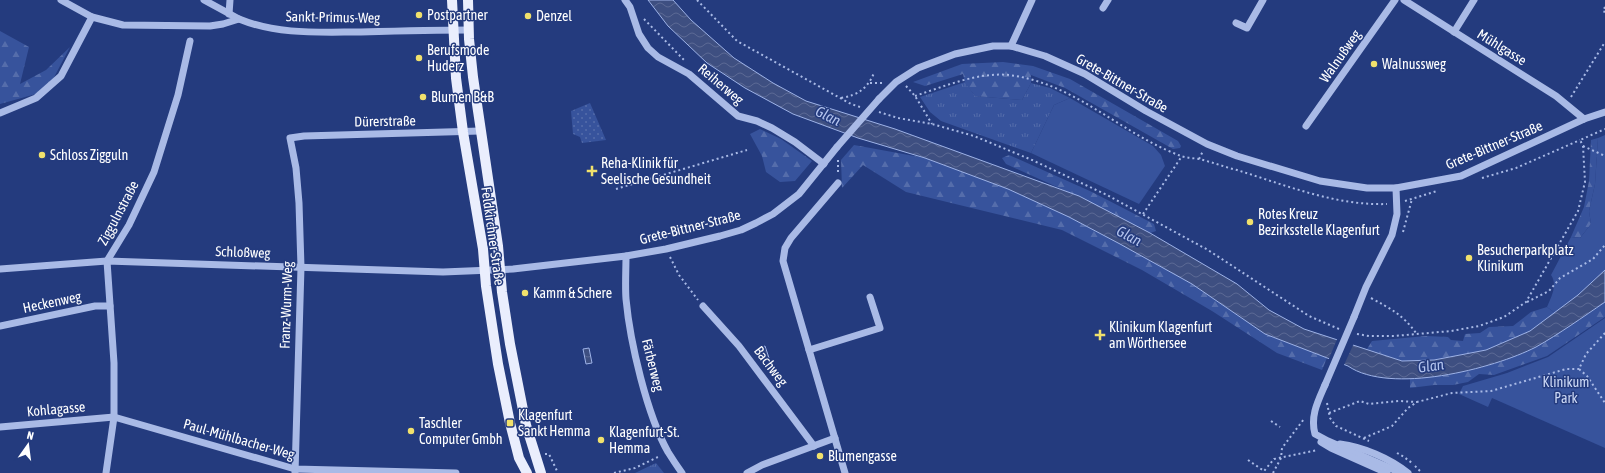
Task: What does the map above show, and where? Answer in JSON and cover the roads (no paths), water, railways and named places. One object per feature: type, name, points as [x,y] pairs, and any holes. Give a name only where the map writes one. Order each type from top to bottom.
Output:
[{"type":"main road","name":"Feldkirchner Straße","points":[[452,0],[456,78],[463,132],[483,249],[487,294],[503,394],[519,458],[527,473]]},
{"type":"main road","name":"Feldkirchner Straße","points":[[468,0],[468,30],[480,131],[498,246],[510,344],[526,425],[541,473]]},
{"type":"street","points":[[60,0],[92,17],[123,25],[210,26],[239,19]]},
{"type":"street","name":"Sankt-Primus-Weg","points":[[204,0],[229,14],[252,24],[268,28],[307,33],[468,30]]},
{"type":"street","points":[[229,14],[230,0]]},
{"type":"street","name":"Reiherweg","points":[[625,0],[630,7],[639,34],[648,48],[658,57],[689,74],[738,116],[757,121],[772,128],[795,142],[824,164]]},
{"type":"street","points":[[1011,46],[1032,0]]},
{"type":"street","points":[[1103,8],[1108,0]]},
{"type":"street","points":[[1236,23],[1247,28],[1263,0]]},
{"type":"street","name":"Walnußweg","points":[[1306,126],[1395,0]]},
{"type":"street","name":"Mühlgasse","points":[[1404,0],[1556,96],[1584,119]]},
{"type":"street","points":[[1454,32],[1474,0]]},
{"type":"street","points":[[0,113],[36,98],[62,76],[92,17]]},
{"type":"street","name":"Ziggulnstraße","points":[[106,473],[114,417],[114,363],[107,261],[129,225],[154,172],[178,95],[190,41]]},
{"type":"street","name":"Grete-Bittner-Straße","points":[[485,270],[626,256],[666,249],[741,230],[756,223],[788,203],[808,183],[837,147],[896,82],[918,68],[955,54],[993,46],[1011,46],[1045,56],[1085,74],[1181,132],[1206,144],[1237,156],[1320,181],[1347,186],[1396,188],[1461,176],[1584,119],[1605,112]]},
{"type":"street","name":"Dürerstraße","points":[[290,138],[304,136],[480,131]]},
{"type":"street","name":"Franz-Wurm-Weg","points":[[290,138],[296,168],[299,203],[301,267],[295,471]]},
{"type":"street","points":[[838,183],[791,238],[785,248],[783,261],[845,473]]},
{"type":"street","points":[[1387,473],[1322,443],[1315,434],[1313,417],[1366,287],[1392,235],[1398,214],[1396,188]]},
{"type":"street","name":"Färberweg","points":[[626,256],[628,310],[637,360],[646,396],[658,430],[668,452],[682,473]]},
{"type":"street","name":"Schloßweg","points":[[0,269],[107,261],[443,272],[485,270]]},
{"type":"street","points":[[809,350],[880,328],[870,296]]},
{"type":"street","name":"Heckenweg","points":[[0,326],[95,306],[110,306]]},
{"type":"street","name":"Bachweg","points":[[703,306],[739,346],[814,446]]},
{"type":"street","name":"Paul-Mühlbacher-Weg","points":[[114,417],[295,471],[456,473]]},
{"type":"street","name":"Kohlagasse","points":[[0,427],[114,417]]},
{"type":"street","points":[[1315,434],[1401,473]]},
{"type":"street","points":[[747,473],[762,465],[835,438]]},
{"type":"street","points":[[1330,442],[1360,448],[1398,465],[1408,473]]},
{"type":"water","name":"Glan","points":[[648,0],[673,0],[691,20],[734,58],[773,83],[806,101],[895,129],[1079,196],[1150,233],[1237,284],[1269,310],[1304,329],[1402,361],[1434,360],[1486,350],[1530,331],[1578,295],[1605,270],[1605,302],[1536,347],[1494,363],[1442,376],[1415,379],[1389,378],[1366,374],[1265,334],[1192,284],[1069,217],[1008,189],[925,158],[858,138],[793,114],[745,88],[707,63],[668,26]]},
{"type":"water","points":[[765,346],[769,358],[763,360],[759,348]]},
{"type":"water","points":[[589,348],[592,363],[586,364],[583,349]]},
{"type":"place","name":"Postpartner","points":[[419,15]]},
{"type":"place","name":"Denzel","points":[[528,16]]},
{"type":"place","name":"Berufsmode Huderz","points":[[419,58]]},
{"type":"place","name":"Walnussweg","points":[[1374,64]]},
{"type":"place","name":"Blumen B&B","points":[[423,97]]},
{"type":"place","name":"Schloss Zigguln","points":[[42,155]]},
{"type":"place","name":"Reha-Klinik für Seelische Gesundheit","points":[[592,171]]},
{"type":"place","name":"Rotes Kreuz Bezirksstelle Klagenfurt","points":[[1250,222]]},
{"type":"place","name":"Besucherparkplatz Klinikum","points":[[1469,258]]},
{"type":"place","name":"Kamm & Schere","points":[[525,293]]},
{"type":"place","name":"Klinikum Klagenfurt am Wörthersee","points":[[1100,335]]},
{"type":"place","name":"Klagenfurt Sankt Hemma","points":[[510,423]]},
{"type":"place","name":"Taschler Computer Gmbh","points":[[411,431]]},
{"type":"place","name":"Klagenfurt-St. Hemma","points":[[601,440]]},
{"type":"place","name":"Blumengasse","points":[[820,456]]},
{"type":"park label","name":"Klinikum Park","points":[[1566,390]]}]
